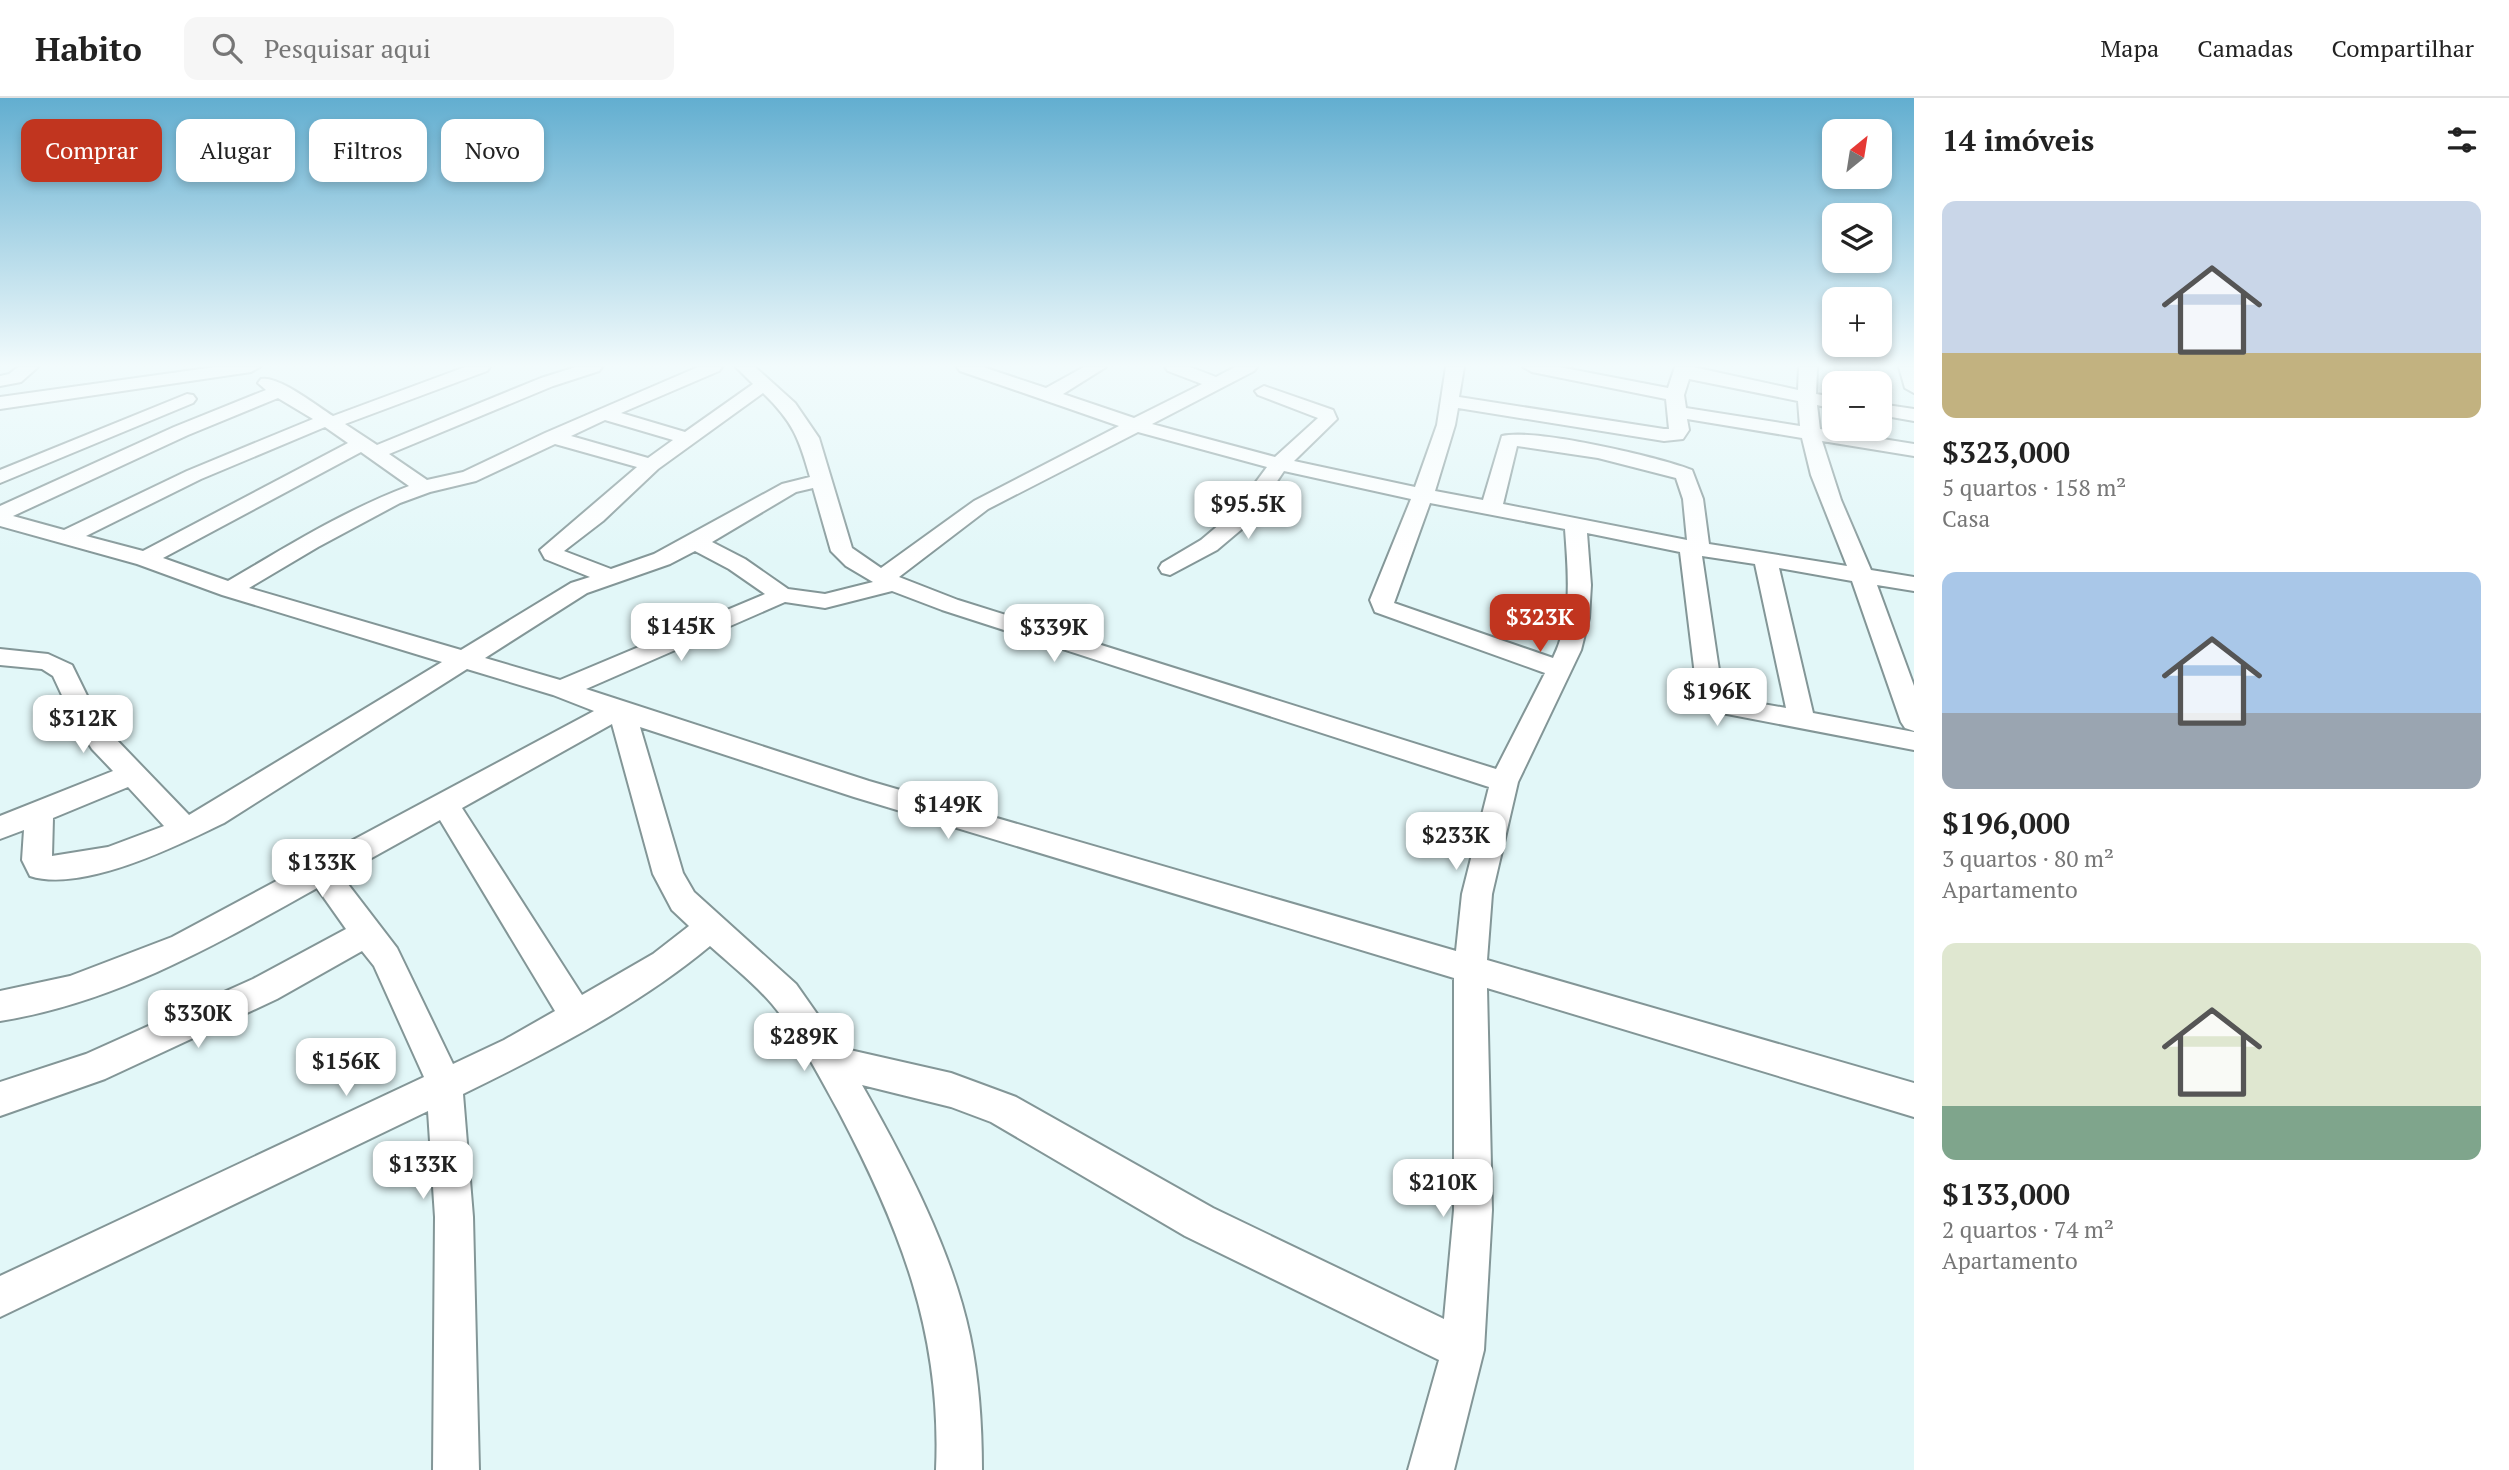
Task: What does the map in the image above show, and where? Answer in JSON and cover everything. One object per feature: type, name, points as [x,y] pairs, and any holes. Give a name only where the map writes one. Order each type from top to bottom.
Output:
[{"type":"street","points":[[0,477],[110,431]]},
{"type":"street","points":[[0,514],[181,431]]},
{"type":"street","points":[[65,538],[194,475],[304,431]]},
{"type":"street","points":[[343,431],[424,486]]},
{"type":"street","points":[[145,559],[368,449],[416,431]]},
{"type":"street","points":[[230,590],[369,511],[424,486],[469,477],[565,431]]},
{"type":"street","points":[[663,431],[687,438]]},
{"type":"street","points":[[611,577],[553,554],[551,550],[697,431]]},
{"type":"street","points":[[804,431],[823,480],[842,551],[855,563],[888,581],[1083,650],[1504,782]]},
{"type":"street","points":[[696,542],[737,564],[782,595],[825,601],[840,599],[888,581],[981,505],[1123,431]]},
{"type":"street","points":[[1157,431],[1279,464],[1423,495],[1695,547],[1914,584]]},
{"type":"street","points":[[1170,568],[1209,545],[1241,518],[1279,464],[1313,431]]},
{"type":"street","points":[[1444,431],[1423,495],[1382,600],[1383,607],[1558,669]]},
{"type":"street","points":[[1601,454],[1604,431]]},
{"type":"street","points":[[1645,431],[1676,435],[1678,431]]},
{"type":"street","points":[[1797,431],[1914,450]]},
{"type":"street","points":[[1810,434],[1824,484],[1914,722]]},
{"type":"street","points":[[552,437],[651,466]]},
{"type":"street","points":[[1492,508],[1509,440],[1601,454],[1685,474],[1693,499],[1695,547],[1711,701],[1723,706],[1801,718],[1914,741]]},
{"type":"street","points":[[39,813],[37,860],[41,868],[59,869],[92,863],[185,829],[214,815],[579,588],[662,559],[789,488],[823,480]]},
{"type":"street","points":[[0,519],[145,559],[230,590],[562,689],[864,790],[1914,1101]]},
{"type":"street","points":[[1431,1470],[1463,1350],[1473,1210],[1470,970],[1476,894],[1504,782],[1569,650],[1577,618],[1580,585],[1576,524]]},
{"type":"street","points":[[1765,558],[1801,718]]},
{"type":"street","points":[[562,689],[782,595]]},
{"type":"street","points":[[0,657],[48,662],[63,671],[83,715],[103,742],[185,829]]},
{"type":"street","points":[[0,1006],[55,995],[118,974],[183,947],[620,710]]},
{"type":"street","points":[[620,710],[668,874],[683,901],[784,994],[830,1061],[884,1160],[928,1264],[949,1336],[960,1436],[959,1470]]},
{"type":"street","points":[[0,828],[132,774]]},
{"type":"street","points":[[445,804],[576,1016]]},
{"type":"street","points":[[321,871],[386,958],[444,1083],[454,1217],[456,1470]]},
{"type":"street","points":[[0,1297],[516,1051],[665,964],[710,927]]},
{"type":"street","points":[[0,1099],[93,1068],[264,989],[367,933]]},
{"type":"street","points":[[830,1061],[951,1090],[1003,1109],[1199,1222],[1463,1350]]}]
